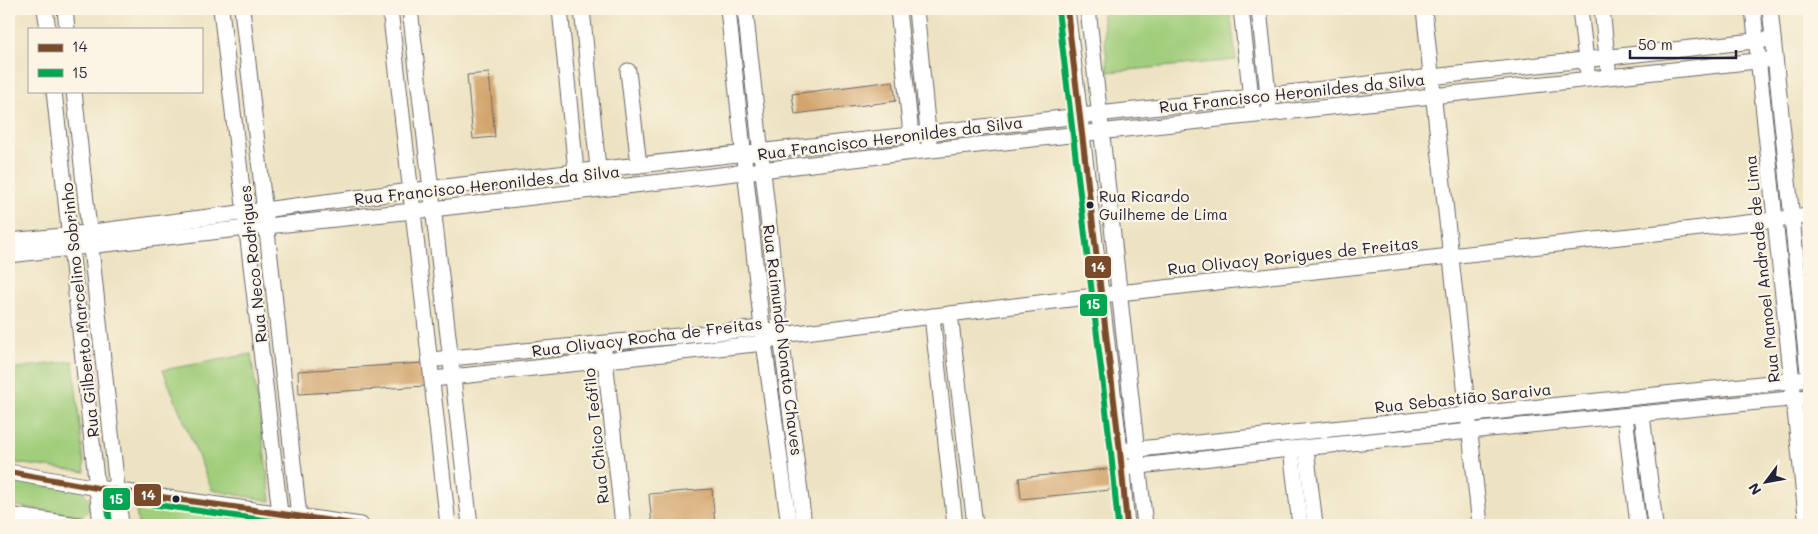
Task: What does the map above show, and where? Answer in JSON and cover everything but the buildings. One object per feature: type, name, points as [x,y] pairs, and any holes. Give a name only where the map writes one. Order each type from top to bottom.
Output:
[{"type":"street","points":[[46,9],[48,28]]},
{"type":"street","points":[[65,9],[68,28]]},
{"type":"street","name":"Rua Neco Rodrigues","points":[[221,9],[280,513]]},
{"type":"street","name":"Rua Neco Rodrigues","points":[[242,9],[299,516]]},
{"type":"street","points":[[390,9],[448,525]]},
{"type":"street","points":[[410,9],[470,525]]},
{"type":"street","points":[[560,9],[578,192]]},
{"type":"street","points":[[582,9],[600,190]]},
{"type":"street","name":"Rua Raimundo Nonato Chaves","points":[[728,9],[762,328],[789,525]]},
{"type":"street","name":"Rua Raimundo Nonato Chaves","points":[[745,9],[804,525]]},
{"type":"street","points":[[898,9],[913,152]]},
{"type":"street","points":[[916,9],[929,151]]},
{"type":"street","points":[[1067,9],[1116,416],[1127,525]]},
{"type":"street","points":[[1088,9],[1145,525]]},
{"type":"street","points":[[1241,9],[1253,114]]},
{"type":"street","points":[[1259,9],[1271,112]]},
{"type":"street","points":[[1424,9],[1480,525]]},
{"type":"street","points":[[1580,9],[1588,78]]},
{"type":"street","points":[[1602,9],[1609,76]]},
{"type":"street","name":"Rua Manoel Andrade de Lima","points":[[1753,9],[1807,525]]},
{"type":"street","points":[[1770,9],[1809,380]]},
{"type":"street","name":"Rua Francisco Heronildes da Silva","points":[[9,255],[70,242],[245,212],[410,191],[1772,39]]},
{"type":"street","points":[[226,52],[246,49]]},
{"type":"street","name":"Rua Francisco Heronildes da Silva","points":[[90,239],[247,228],[433,210],[1081,133],[1775,59]]},
{"type":"street","points":[[628,71],[639,165]]},
{"type":"street","points":[[1365,84],[1366,102]]},
{"type":"street","name":"Rua Gilberto Marcelino Sobrinho","points":[[54,92],[101,525]]},
{"type":"street","name":"Rua Gilberto Marcelino Sobrinho","points":[[74,92],[121,525]]},
{"type":"street","name":"Rua Olivacy Rorigues de Freitas","points":[[781,335],[1101,295],[1809,216]]},
{"type":"street","name":"Rua Francisco Heronildes da Silva","points":[[9,241],[70,242]]},
{"type":"street","points":[[950,314],[974,525]]},
{"type":"street","points":[[932,316],[955,525]]},
{"type":"street","name":"Rua Olivacy Rocha de Freitas","points":[[431,361],[762,328],[781,335]]},
{"type":"street","name":"Rua Olivacy Rocha de Freitas","points":[[433,379],[764,343],[781,335]]},
{"type":"street","name":"Rua Chico Teófilo","points":[[604,344],[623,525]]},
{"type":"street","points":[[555,348],[557,366]]},
{"type":"street","name":"Rua Sebastião Saraiva","points":[[1120,451],[1809,380]]},
{"type":"street","name":"Rua Sebastião Saraiva","points":[[1122,468],[1299,448],[1809,397]]},
{"type":"street","points":[[1593,402],[1594,419]]},
{"type":"street","points":[[1116,416],[1133,414]]},
{"type":"street","points":[[1642,414],[1655,525]]},
{"type":"street","points":[[1625,416],[1638,525]]},
{"type":"street","points":[[1299,448],[1300,525]]},
{"type":"street","points":[[1299,448],[1315,525]]},
{"type":"street","points":[[780,458],[796,456]]},
{"type":"street","points":[[9,472],[97,488],[362,525]]},
{"type":"street","points":[[950,483],[970,482]]},
{"type":"street","points":[[9,515],[78,525]]},
{"type":"green space","points":[[1102,9],[1230,9],[1236,60],[1108,72]]},
{"type":"green space","points":[[251,354],[271,501],[212,490],[163,370]]},
{"type":"green space","points":[[73,361],[85,472],[9,462],[9,369]]},
{"type":"green space","points":[[9,480],[83,491],[90,501],[91,508],[83,516],[9,505]]},
{"type":"green space","points":[[134,498],[307,525],[138,524]]},
{"type":"transit line","name":"14","points":[[1067,9],[1120,451],[1127,525]]},
{"type":"transit line","name":"15","points":[[1058,10],[1118,525]]},
{"type":"transit line","name":"14","points":[[9,472],[97,488],[361,525]]},
{"type":"transit line","name":"15","points":[[110,524],[107,498],[300,525]]},
{"type":"place","name":"Rua Ricardo Guilheme de Lima","points":[[1090,205]]}]
